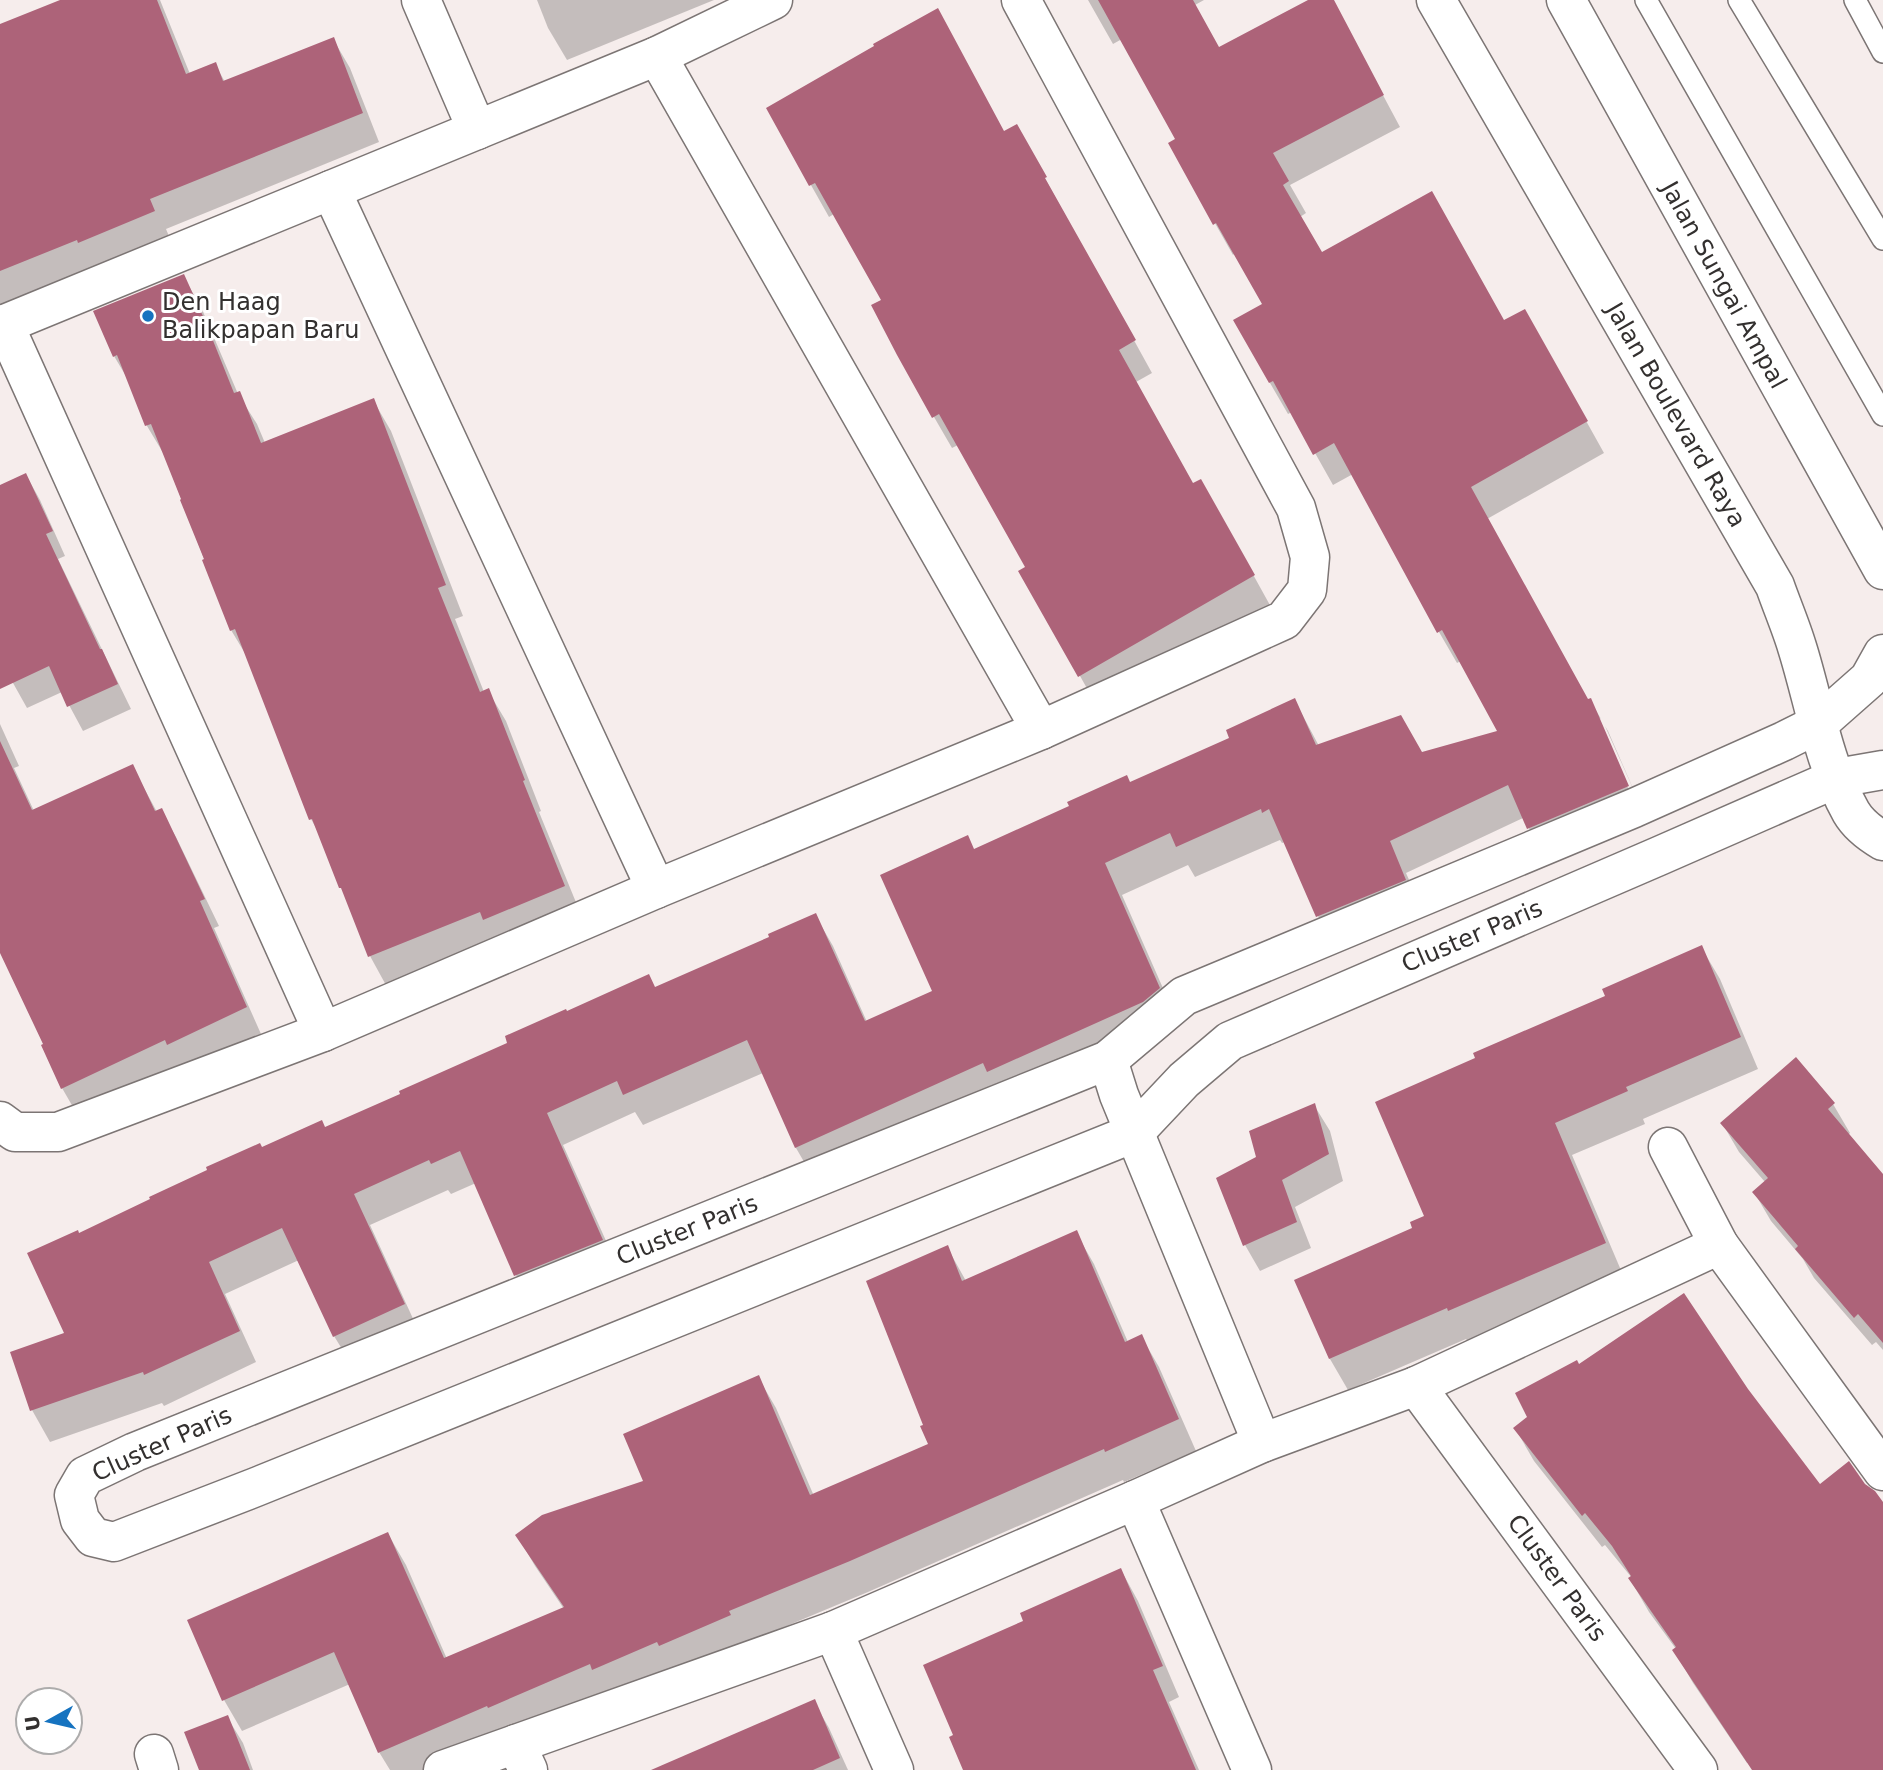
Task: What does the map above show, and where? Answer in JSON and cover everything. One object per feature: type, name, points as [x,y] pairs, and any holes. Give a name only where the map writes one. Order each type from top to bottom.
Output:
[{"type":"street","points":[[421,0],[477,130]]},
{"type":"street","points":[[323,1032],[2,325],[657,56],[773,0]]},
{"type":"street","points":[[0,1121],[15,1132],[58,1132],[323,1032],[656,889],[1041,730],[1284,620],[1307,590],[1310,557],[1296,508],[1021,0]]},
{"type":"street","name":"Jalan Boulevard Raya","points":[[1436,0],[1775,586],[1797,647],[1801,732],[1837,778],[1852,814],[1870,833],[1883,841]]},
{"type":"street","name":"Jalan Sungai Ampal","points":[[1566,0],[1883,570]]},
{"type":"street","points":[[657,56],[1041,730]]},
{"type":"street","points":[[331,190],[656,889]]},
{"type":"street","name":"Cluster Paris","points":[[1883,654],[1869,679],[1801,732],[1634,808],[1184,996],[1108,1060],[135,1452],[85,1476],[74,1495],[80,1520],[93,1537],[114,1542],[1134,1133],[1184,1080],[1230,1041],[1837,778],[1883,770]]},
{"type":"street","points":[[1634,808],[1659,856]]},
{"type":"street","points":[[1108,1060],[1134,1133],[1262,1443]]},
{"type":"street","points":[[1668,1147],[1719,1245],[1883,1471]]},
{"type":"street","points":[[443,1770],[522,1757],[833,1632],[1262,1443],[1416,1386],[1719,1245]]},
{"type":"street","name":"Cluster Paris","points":[[1416,1386],[1698,1770]]},
{"type":"street","points":[[1135,1500],[1252,1770]]},
{"type":"street","points":[[833,1632],[894,1770]]},
{"type":"lane","points":[[1646,0],[1883,415]]},
{"type":"lane","points":[[1739,0],[1883,239]]},
{"type":"lane","points":[[1855,0],[1883,52]]},
{"type":"building","points":[[60,0],[157,0],[186,74],[216,62],[223,81],[334,37],[363,113],[150,199],[155,211],[0,271],[0,24]]},
{"type":"building","points":[[1098,0],[1193,0],[1219,47],[1308,0],[1334,0],[1384,95],[1273,153],[1289,181],[1283,185],[1322,252],[1432,191],[1504,320],[1525,309],[1588,421],[1471,487],[1588,699],[1591,698],[1629,786],[1527,829],[1508,785],[1390,841],[1406,880],[1316,917],[1269,809],[1262,813],[1261,809],[1176,847],[1170,833],[1105,863],[1160,988],[1143,1002],[987,1072],[983,1063],[795,1148],[747,1040],[623,1095],[617,1081],[547,1113],[603,1240],[514,1276],[460,1151],[431,1164],[429,1160],[354,1194],[405,1304],[333,1337],[282,1228],[209,1262],[240,1331],[144,1375],[143,1372],[30,1411],[10,1352],[64,1333],[27,1253],[78,1230],[79,1233],[150,1199],[149,1197],[207,1170],[206,1167],[260,1143],[262,1147],[322,1120],[325,1127],[507,1043],[505,1036],[566,1009],[567,1011],[649,974],[655,987],[769,937],[768,934],[816,913],[865,1021],[932,991],[880,875],[968,835],[974,849],[1069,806],[1067,802],[1127,775],[1130,782],[1229,738],[1226,730],[1295,698],[1316,745],[1401,715],[1422,752],[1497,731],[1442,630],[1437,633],[1334,443],[1313,455],[1273,381],[1269,383],[1233,320],[1262,304],[1216,223],[1213,225],[1168,143],[1175,139]]},
{"type":"building","points":[[938,8],[1004,131],[1017,124],[1047,177],[1045,178],[1136,340],[1119,350],[1193,483],[1201,479],[1255,575],[1078,677],[1018,571],[1025,567],[939,414],[932,418],[897,355],[871,305],[881,300],[815,183],[809,186],[766,108]]},
{"type":"building","points":[[184,274],[234,393],[240,391],[261,443],[374,398],[446,585],[438,588],[480,692],[489,688],[565,886],[483,920],[480,912],[368,957],[312,819],[309,820],[235,629],[230,631],[151,424],[145,426],[117,355],[113,357],[93,311]]},
{"type":"building","points":[[26,473],[53,531],[46,534],[118,684],[67,707],[49,666],[0,689],[0,485]]},
{"type":"building","points":[[0,741],[32,810],[133,764],[155,811],[162,808],[205,899],[200,901],[247,1007],[167,1045],[165,1040],[61,1089],[0,953]]},
{"type":"building","points":[[1702,945],[1741,1037],[1626,1087],[1628,1091],[1555,1123],[1606,1243],[1329,1359],[1294,1280],[1412,1228],[1410,1222],[1424,1216],[1375,1102],[1475,1058],[1473,1053],[1605,996],[1602,989]]},
{"type":"building","points":[[1796,1057],[1835,1103],[1828,1109],[1883,1174],[1883,1343],[1858,1314],[1854,1318],[1795,1249],[1798,1246],[1752,1192],[1768,1178],[1720,1123]]},
{"type":"building","points":[[1315,1103],[1329,1154],[1282,1180],[1297,1222],[1243,1246],[1216,1178],[1256,1157],[1249,1131]]},
{"type":"building","points":[[1077,1230],[1125,1342],[1142,1334],[1179,1419],[729,1611],[731,1615],[659,1646],[657,1642],[592,1670],[590,1664],[378,1753],[334,1652],[222,1701],[187,1620],[388,1532],[444,1658],[564,1607],[515,1535],[542,1515],[643,1481],[623,1434],[759,1375],[810,1495],[928,1444],[866,1281],[948,1245],[962,1281]]},
{"type":"building","points":[[1684,1293],[1748,1389],[1820,1484],[1849,1461],[1865,1484],[1875,1491],[1883,1502],[1883,1770],[1752,1770],[1672,1650],[1676,1647],[1628,1578],[1631,1576],[1612,1546],[1585,1513],[1582,1516],[1513,1428],[1527,1417],[1515,1393],[1577,1360],[1579,1364]]},
{"type":"building","points":[[1121,1568],[1163,1666],[1153,1670],[1196,1770],[963,1770],[949,1737],[953,1735],[923,1665],[1023,1621],[1020,1613]]},
{"type":"building","points":[[815,1699],[840,1758],[813,1770],[651,1770]]},
{"type":"building","points":[[228,1715],[250,1770],[199,1770],[184,1732]]},
{"type":"place","name":"Den Haag Balikpapan Baru","points":[[148,316]]}]
